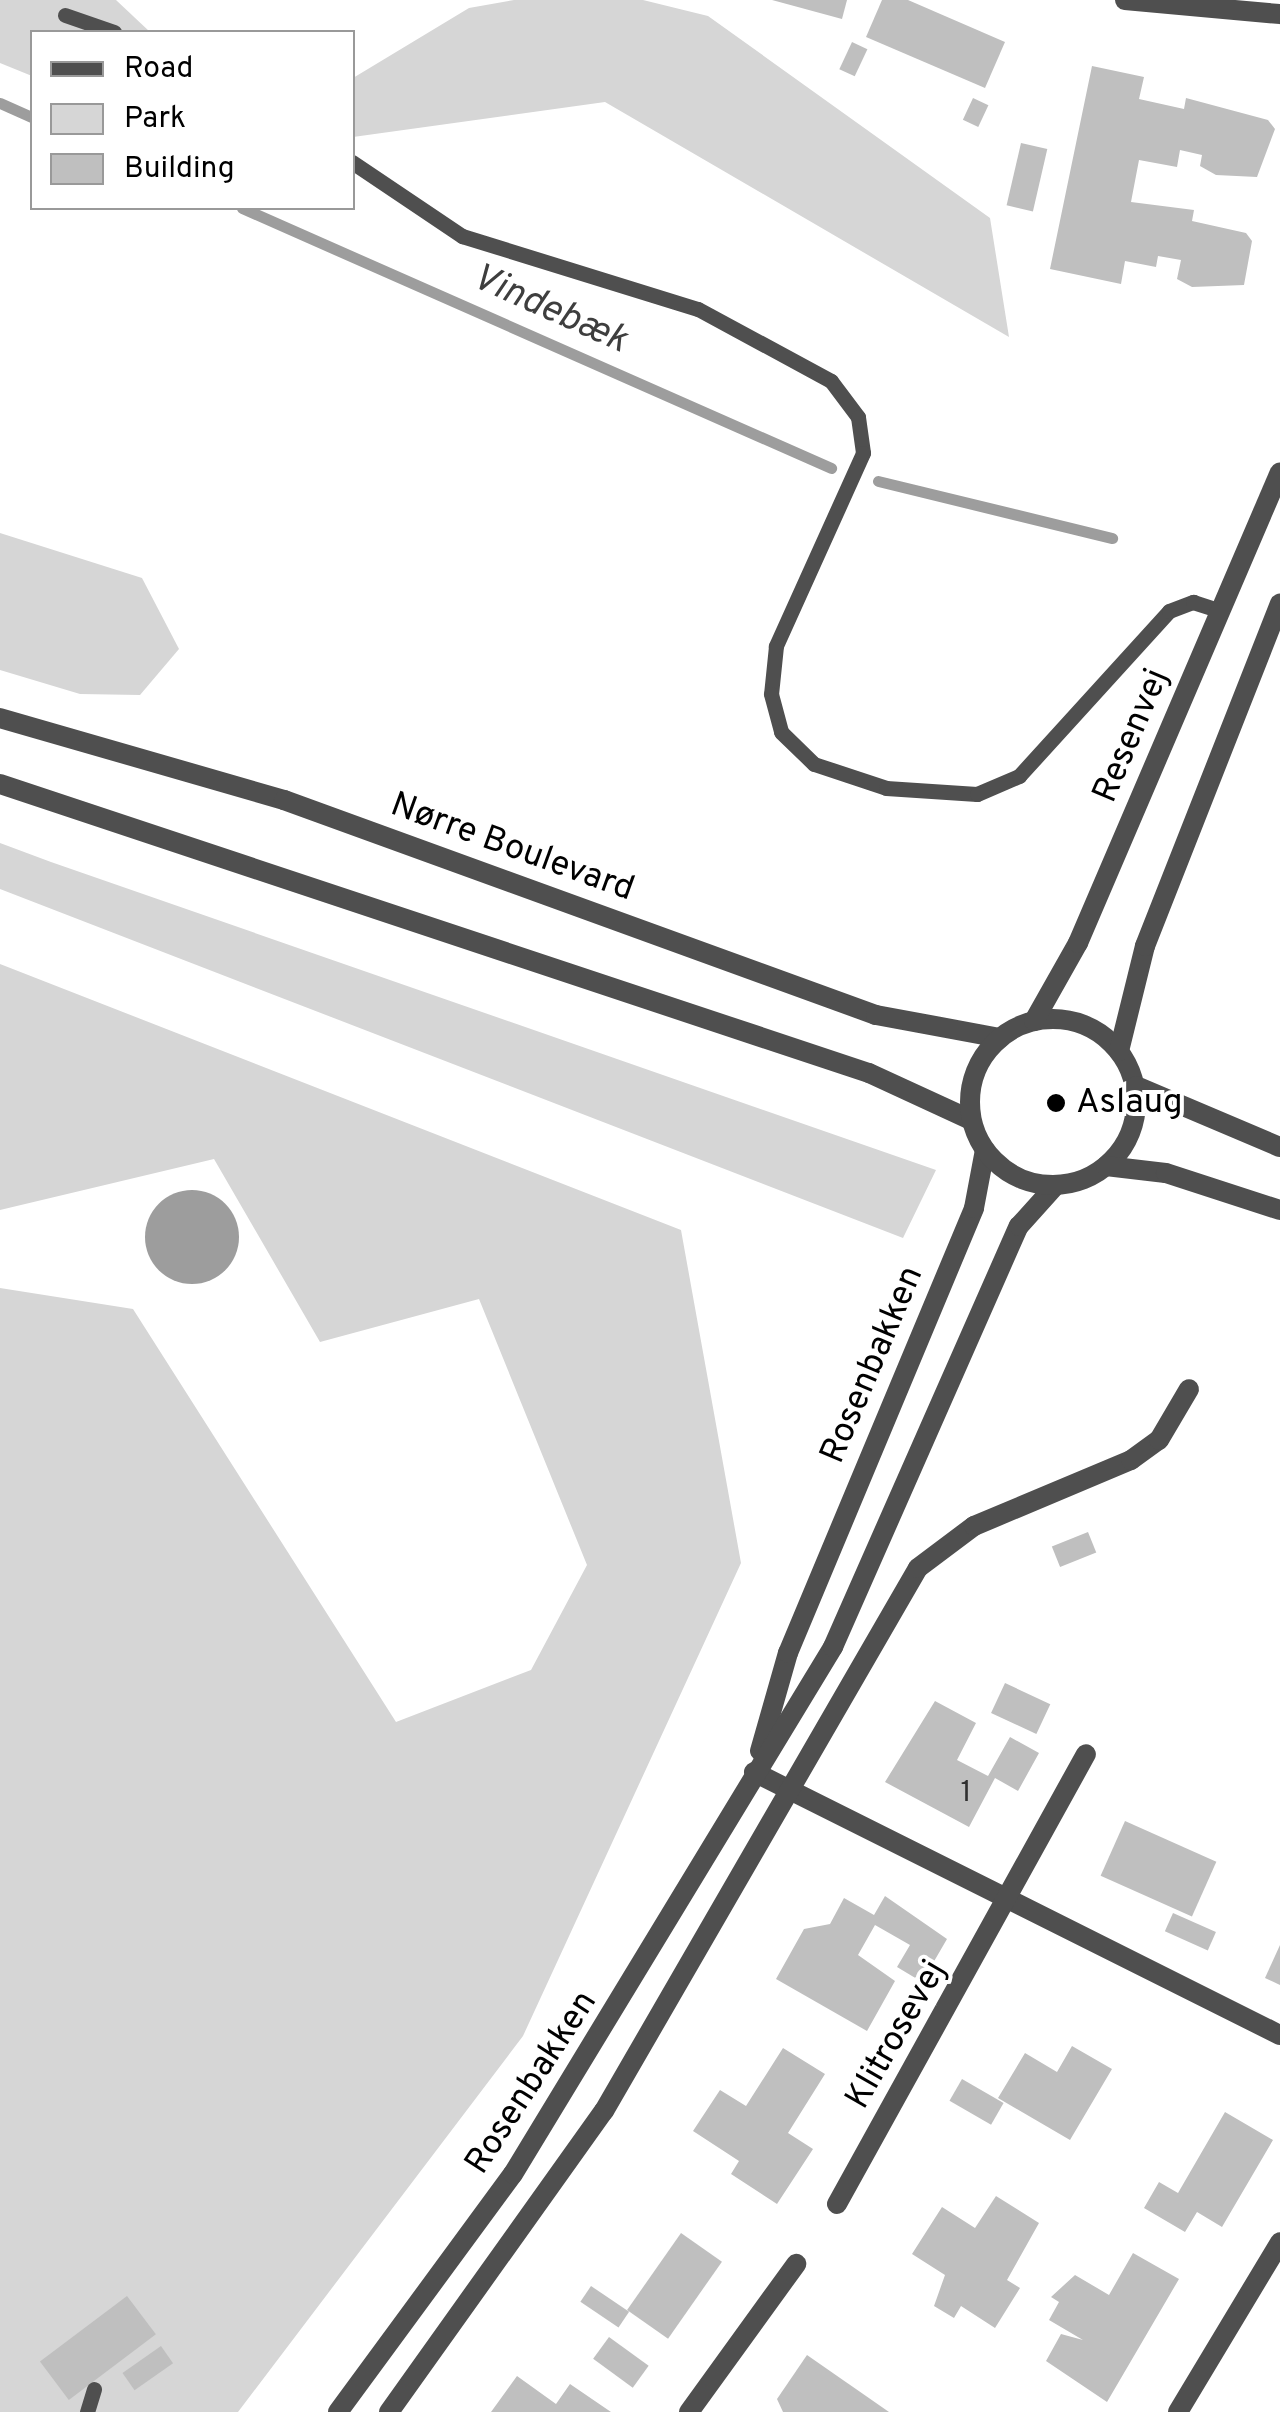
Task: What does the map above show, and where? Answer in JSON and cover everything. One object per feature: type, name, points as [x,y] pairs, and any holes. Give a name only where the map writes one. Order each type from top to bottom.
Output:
[{"type":"street","points":[[1126,0],[1280,14]]},
{"type":"street","name":"Resenvej","points":[[1034,1020],[1078,943],[1280,472]]},
{"type":"street","points":[[1119,1051],[1145,946],[1280,604]]},
{"type":"street","name":"Nørre Boulevard","points":[[0,718],[284,800],[876,1015],[1000,1038]]},
{"type":"street","points":[[0,784],[870,1074],[972,1120]]},
{"type":"street","points":[[1106,1166],[1132,1130],[1136,1086],[1119,1051],[1081,1023],[1034,1020],[1000,1038],[974,1074],[972,1120],[985,1150],[1016,1176],[1056,1186],[1106,1166],[1166,1173],[1280,1210]]},
{"type":"street","points":[[1136,1086],[1280,1147]]},
{"type":"street","name":"Rosenbakken","points":[[754,1772],[788,1653],[974,1208],[985,1150]]},
{"type":"street","name":"Rosenbakken","points":[[338,2412],[514,2174],[833,1647],[1019,1226],[1056,1186]]},
{"type":"street","points":[[364,2380],[396,2410],[604,2111],[793,1792],[918,1568],[941,1543],[1130,1460],[1159,1440],[1189,1389]]},
{"type":"street","name":"Klitrosevej","points":[[837,2204],[1012,1899],[1086,1754]]},
{"type":"street","points":[[754,1772],[1280,2034]]},
{"type":"street","points":[[1178,2412],[1280,2242]]},
{"type":"street","points":[[689,2412],[796,2264]]},
{"type":"lane","points":[[66,15],[108,30]]},
{"type":"lane","points":[[355,164],[462,236],[698,309],[831,381],[858,417],[864,452],[776,646],[771,694],[780,732],[814,764],[886,788],[977,794],[1019,776],[1169,611],[1194,602],[1221,611]]},
{"type":"lane","points":[[87,2412],[94,2389]]},
{"type":"green space","points":[[0,0],[116,0],[148,30],[30,30],[30,75],[0,63]]},
{"type":"green space","points":[[514,0],[643,0],[708,16],[990,218],[1009,337],[605,102],[355,137],[355,77],[469,8]]},
{"type":"green space","points":[[0,533],[142,578],[179,649],[140,695],[80,694],[0,670]]},
{"type":"green space","points":[[0,843],[936,1170],[903,1238],[0,889]]},
{"type":"green space","points":[[0,964],[681,1230],[741,1563],[523,2036],[238,2412],[0,2412],[0,1288],[133,1309],[396,1722],[531,1670],[587,1565],[479,1299],[320,1342],[214,1159],[0,1210]]},
{"type":"shaded area","points":[[192,1190],[210,1194],[225,1204],[235,1219],[239,1237],[235,1255],[225,1270],[210,1280],[192,1284],[174,1280],[159,1270],[149,1255],[145,1237],[149,1219],[159,1204],[174,1194]]},
{"type":"building","points":[[772,0],[847,0],[842,19]]},
{"type":"building","points":[[882,0],[908,0],[1005,42],[985,88],[866,37]]},
{"type":"building","points":[[852,42],[867,49],[855,76],[839,69]]},
{"type":"building","points":[[1092,66],[1144,77],[1139,99],[1184,109],[1186,98],[1268,120],[1275,129],[1257,177],[1216,175],[1200,166],[1202,155],[1180,150],[1177,167],[1139,160],[1131,202],[1194,210],[1192,221],[1246,233],[1252,241],[1244,285],[1192,287],[1177,279],[1181,260],[1158,256],[1156,267],[1125,261],[1121,284],[1050,269]]},
{"type":"building","points":[[973,98],[988,105],[978,127],[963,120]]},
{"type":"building","points":[[1021,143],[1047,149],[1033,211],[1007,205]]},
{"type":"building","points":[[1088,1532],[1096,1552],[1060,1567],[1052,1547]]},
{"type":"building","points":[[1005,1683],[1050,1704],[1036,1734],[991,1713]]},
{"type":"building","points":[[935,1701],[976,1723],[957,1760],[988,1776],[1010,1737],[1039,1753],[1018,1791],[995,1778],[969,1827],[885,1782]]},
{"type":"building","points":[[1125,1821],[1216,1862],[1192,1916],[1101,1876]]},
{"type":"building","points":[[885,1896],[947,1939],[922,1982],[897,1967],[910,1945],[875,1925],[858,1955],[895,1981],[867,2031],[776,1979],[804,1929],[830,1924],[844,1898],[874,1915]]},
{"type":"building","points":[[1173,1913],[1216,1932],[1208,1950],[1165,1931]]},
{"type":"building","points":[[1280,1945],[1280,1985],[1265,1978]]},
{"type":"building","points":[[1072,2046],[1112,2069],[1070,2140],[998,2098],[1025,2053],[1057,2072]]},
{"type":"building","points":[[783,2048],[825,2074],[788,2133],[813,2149],[777,2204],[731,2174],[739,2161],[693,2131],[720,2090],[746,2106]]},
{"type":"building","points":[[962,2079],[1004,2103],[991,2125],[950,2101]]},
{"type":"building","points":[[1225,2112],[1273,2140],[1222,2227],[1197,2212],[1185,2232],[1144,2208],[1159,2182],[1178,2193]]},
{"type":"building","points":[[996,2196],[1039,2223],[1007,2280],[1020,2288],[995,2328],[961,2306],[954,2318],[934,2306],[945,2275],[912,2254],[942,2207],[975,2228]]},
{"type":"building","points":[[681,2233],[722,2262],[668,2339],[627,2310]]},
{"type":"building","points":[[1133,2253],[1179,2279],[1107,2402],[1046,2361],[1061,2334],[1083,2340],[1049,2320],[1059,2302],[1051,2297],[1075,2275],[1109,2295]]},
{"type":"building","points":[[591,2286],[629,2312],[619,2327],[580,2302]]},
{"type":"building","points":[[127,2296],[156,2334],[69,2400],[40,2362]]},
{"type":"building","points":[[609,2337],[649,2366],[633,2388],[593,2359]]},
{"type":"building","points":[[161,2346],[173,2363],[135,2390],[122,2373]]},
{"type":"building","points":[[807,2355],[889,2412],[783,2412],[777,2399]]},
{"type":"building","points":[[517,2376],[556,2404],[570,2384],[611,2412],[491,2412]]},
{"type":"waterway","name":"Vindebæk","points":[[0,103],[30,116]]},
{"type":"waterway","name":"Vindebæk","points":[[247,210],[831,468]]},
{"type":"waterway","name":"Vindebæk","points":[[878,481],[1112,538]]},
{"type":"place","name":"Aslaug","points":[[1056,1103]]}]
